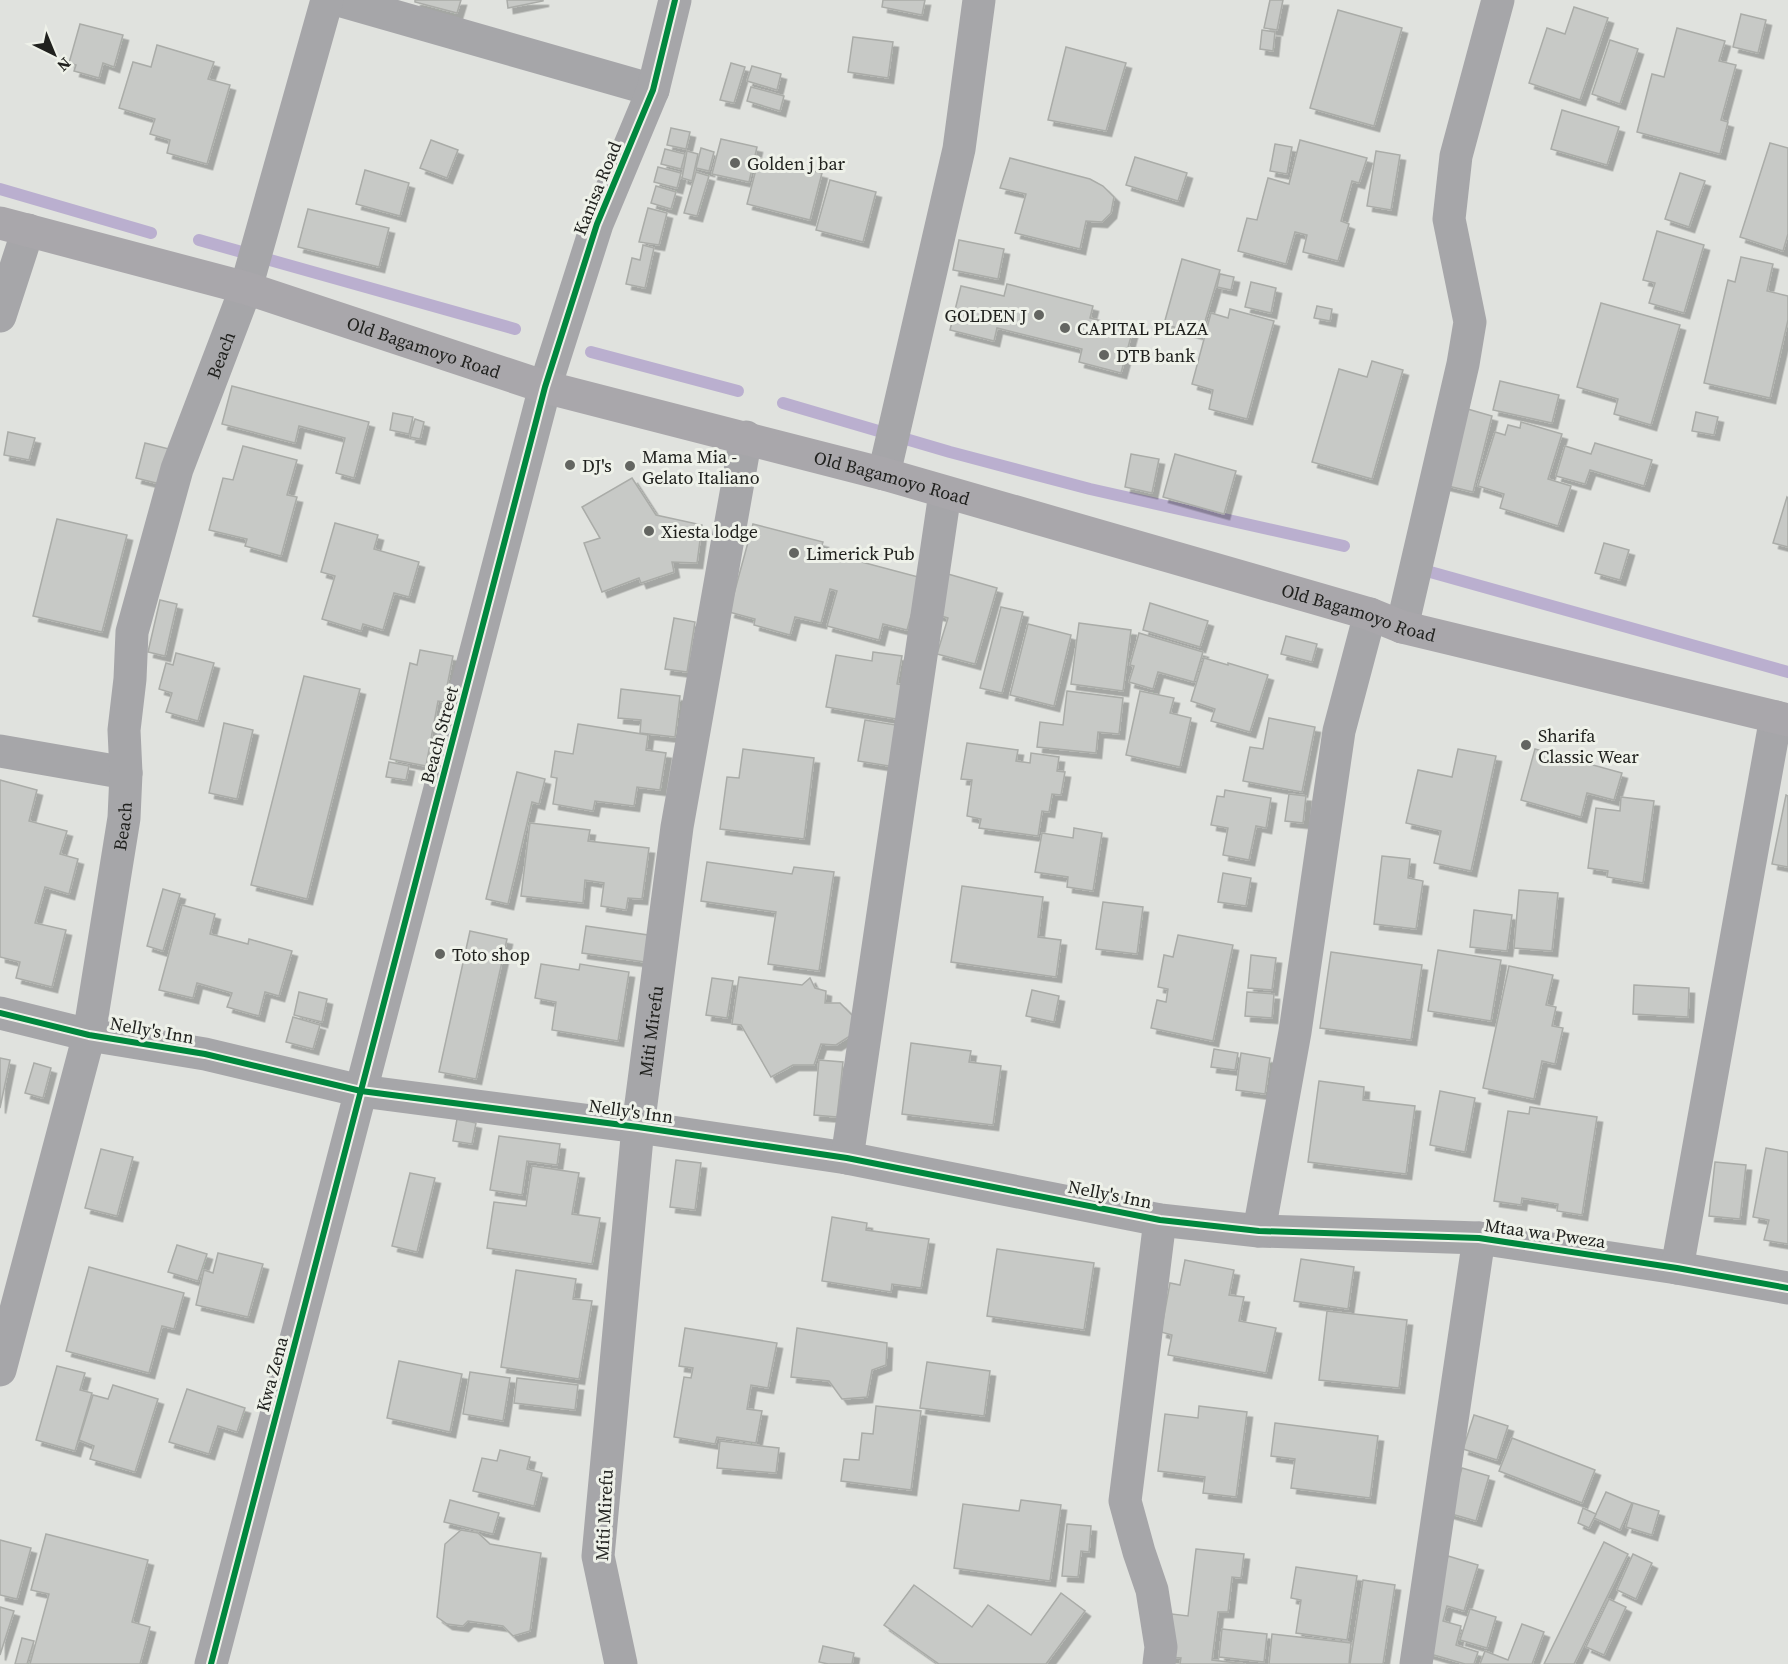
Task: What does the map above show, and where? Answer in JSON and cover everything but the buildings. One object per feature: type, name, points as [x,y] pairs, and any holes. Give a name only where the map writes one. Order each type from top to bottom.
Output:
[{"type":"main road","name":"Old Bagamoyo Road","points":[[14,226],[246,288],[545,387],[884,474],[1370,614],[1402,627],[1782,718]]},
{"type":"street","name":"Beach","points":[[0,1370],[89,1035],[124,818],[126,773],[124,730],[130,679],[132,632],[177,469],[246,288],[327,0]]},
{"type":"street","points":[[338,0],[653,90]]},
{"type":"street","name":"Kanisa Road","points":[[545,387],[597,225],[653,90],[675,0]]},
{"type":"street","points":[[884,474],[959,149],[979,0]]},
{"type":"street","points":[[1402,627],[1463,364],[1470,322],[1449,219],[1456,156],[1498,0]]},
{"type":"street","points":[[0,316],[14,226]]},
{"type":"street","name":"Beach Street","points":[[361,1091],[545,387]]},
{"type":"street","name":"Miti Mirefu","points":[[621,1664],[598,1556],[638,1126],[676,827],[746,437]]},
{"type":"street","points":[[847,1158],[945,493]]},
{"type":"street","points":[[1259,1231],[1295,1032],[1339,731],[1370,614]]},
{"type":"street","points":[[1677,1268],[1782,718]]},
{"type":"street","points":[[0,751],[126,773]]},
{"type":"street","name":"Nelly's Inn","points":[[0,1013],[89,1035],[205,1054],[361,1091],[638,1126],[847,1158],[1160,1220],[1259,1231]]},
{"type":"street","name":"Kwa Zena","points":[[211,1664],[361,1091]]},
{"type":"street","points":[[1159,1664],[1161,1647],[1152,1590],[1125,1501],[1160,1220]]},
{"type":"street","name":"Mtaa wa Pweza","points":[[1259,1231],[1479,1238],[1677,1268],[1788,1288]]},
{"type":"street","points":[[1416,1664],[1479,1238]]},
{"type":"waterway","points":[[0,189],[151,233]]},
{"type":"waterway","points":[[199,240],[515,329]]},
{"type":"waterway","points":[[591,352],[738,391]]},
{"type":"waterway","points":[[783,403],[950,452],[1090,489],[1344,546]]},
{"type":"waterway","points":[[1416,568],[1788,672]]},
{"type":"cycle path","points":[[211,1664],[545,387],[597,224],[653,90],[675,0]]},
{"type":"cycle path","points":[[0,1013],[89,1035],[205,1054],[361,1091],[638,1127],[847,1158],[1160,1220],[1259,1231],[1479,1238],[1677,1268],[1788,1288]]},
{"type":"place","name":"Golden j bar","points":[[735,163]]},
{"type":"place","name":"GOLDEN J","points":[[1039,315]]},
{"type":"place","name":"CAPITAL PLAZA","points":[[1065,328]]},
{"type":"place","name":"DTB bank","points":[[1104,355]]},
{"type":"place","name":"DJ's","points":[[570,465]]},
{"type":"place","name":"Mama Mia - Gelato Italiano","points":[[630,466]]},
{"type":"place","name":"Xiesta lodge","points":[[649,531]]},
{"type":"place","name":"Limerick Pub","points":[[794,553]]},
{"type":"place","name":"Sharifa Classic Wear","points":[[1526,745]]},
{"type":"place","name":"Toto shop","points":[[440,954]]}]
